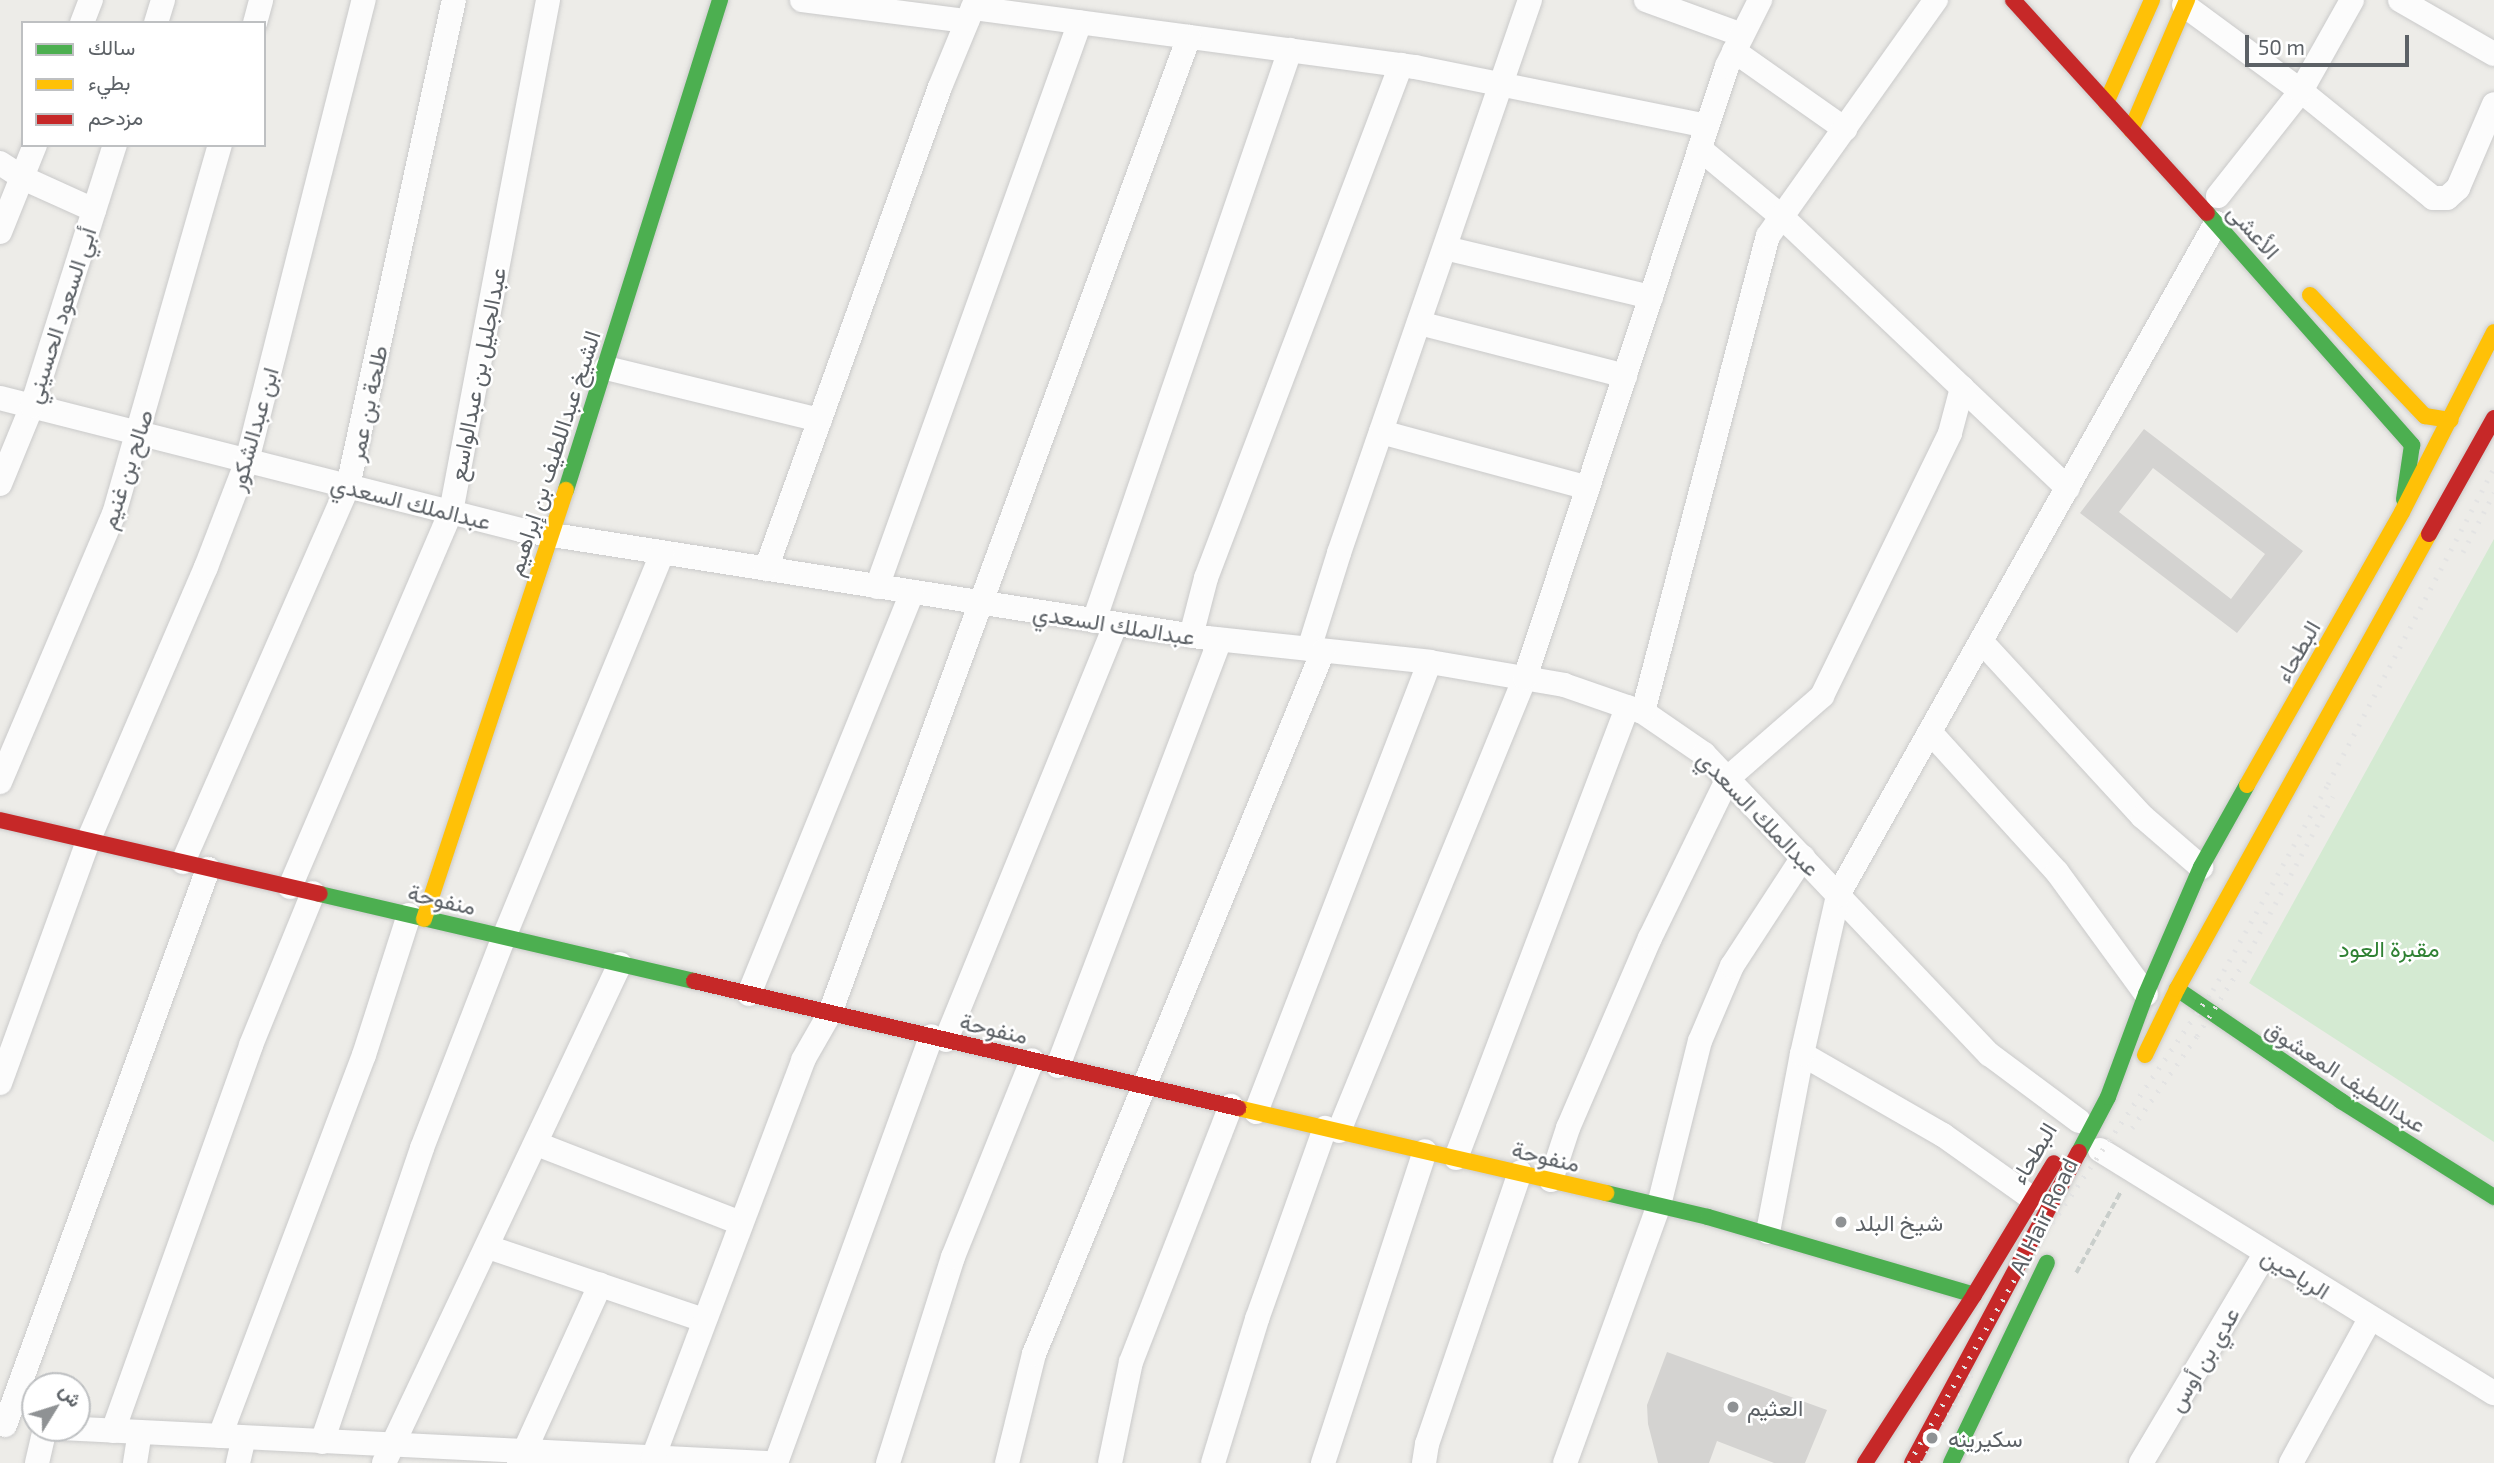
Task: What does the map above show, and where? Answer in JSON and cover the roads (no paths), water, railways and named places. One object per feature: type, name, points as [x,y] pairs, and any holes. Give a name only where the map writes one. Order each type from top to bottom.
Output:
[{"type":"street","points":[[83,21],[91,0]]},
{"type":"street","points":[[157,21],[163,0]]},
{"type":"street","points":[[256,21],[261,0]]},
{"type":"street","name":"ابن عبدالشكور","points":[[0,1083],[88,841],[206,567],[247,461],[364,0]]},
{"type":"street","name":"طلحة بن عمر","points":[[183,862],[348,486],[454,0]]},
{"type":"street","name":"عبدالجليل بن عبدالواسع","points":[[113,1431],[251,1045],[302,890],[451,512],[548,0]]},
{"type":"street","name":"الشيخ عبداللطيف بن إبراهيم","points":[[416,917],[606,368],[720,0]]},
{"type":"street","points":[[802,0],[972,10],[1401,65],[1501,86],[1704,137],[1782,217],[2068,488]]},
{"type":"street","points":[[1007,1463],[1034,1354],[1144,1086],[1316,650],[1381,432],[1530,0]]},
{"type":"street","points":[[1647,0],[1738,43],[1845,128]]},
{"type":"street","points":[[1213,1463],[1256,1319],[1332,1129],[1525,678],[1704,137],[1738,43],[1760,0]]},
{"type":"street","points":[[1456,1158],[1635,710],[1768,236],[1936,0]]},
{"type":"street","name":"الأعشى","points":[[2013,0],[2131,130],[2218,203],[2412,444],[2402,512]]},
{"type":"street","points":[[2106,103],[2110,80],[2152,0]]},
{"type":"street","points":[[1769,1232],[1802,1054],[1838,895],[2068,488],[2218,203],[2301,91],[2352,0]]},
{"type":"street","points":[[2400,0],[2494,54]]},
{"type":"street","points":[[2131,130],[2144,117],[2185,3],[2301,91],[2432,198],[2447,198],[2458,188],[2494,104]]},
{"type":"street","points":[[766,569],[972,10]]},
{"type":"street","points":[[877,587],[1080,22]]},
{"type":"street","points":[[653,1458],[803,1060],[830,1013],[1189,37]]},
{"type":"street","points":[[776,1463],[939,1038],[1105,622],[1290,50]]},
{"type":"street","points":[[1191,636],[1206,578],[1401,65]]},
{"type":"street","points":[[2110,80],[2144,117]]},
{"type":"street","points":[[0,233],[34,147]]},
{"type":"street","name":"أبي السعود الحسيني","points":[[0,484],[32,406],[114,147]]},
{"type":"street","name":"صالح بن غنيم","points":[[0,782],[114,514],[219,147]]},
{"type":"street","points":[[0,163],[23,177],[94,210]]},
{"type":"street","points":[[1445,248],[1651,297]]},
{"type":"street","points":[[2303,288],[2407,400],[2425,416],[2451,420]]},
{"type":"street","points":[[1419,323],[1625,376]]},
{"type":"street","name":"البطحاء","points":[[2099,1144],[2108,1097],[2146,994],[2201,867],[2402,512],[2494,332]]},
{"type":"street","points":[[606,368],[820,420]]},
{"type":"street","points":[[1551,1180],[1568,1128],[1644,951],[1728,778],[1822,696],[1950,433],[1962,388]]},
{"type":"street","name":"عبدالملك السعدي","points":[[0,398],[550,535],[1191,636],[1430,662],[1563,685],[1635,710],[1704,754],[1989,1054],[2079,1121]]},
{"type":"street","points":[[2177,989],[2494,418]]},
{"type":"street","points":[[1381,432],[1588,488]]},
{"type":"street","points":[[322,1441],[422,1148],[504,937],[662,552]]},
{"type":"street","points":[[748,994],[912,592]]},
{"type":"street","points":[[1058,1066],[1220,640]]},
{"type":"street","points":[[1981,641],[2143,817],[2201,867]]},
{"type":"street","points":[[1256,1112],[1430,662]]},
{"type":"street","points":[[1930,732],[2057,872],[2146,994]]},
{"type":"street","name":"منفوحة","points":[[0,820],[1660,1205],[1769,1232],[1974,1295]]},
{"type":"street","points":[[1565,1463],[1660,1205],[1700,1041],[1732,966],[1803,857]]},
{"type":"street","points":[[21,1426],[2,1425],[208,869]]},
{"type":"street","points":[[238,1463],[232,1437],[364,1055],[416,917]]},
{"type":"street","points":[[388,1454],[620,964]]},
{"type":"street","name":"Al Hair Road","points":[[1912,1463],[2099,1144],[2133,1082],[2177,989]]},
{"type":"street","name":"عبداللطيف المعشوق","points":[[2177,989],[2330,1094],[2494,1196]]},
{"type":"street","name":"البطحاء","points":[[1865,1463],[2033,1199],[2079,1121],[2146,994]]},
{"type":"street","points":[[1802,1054],[1943,1135],[2033,1199]]},
{"type":"street","points":[[888,1463],[953,1257],[1032,1060]]},
{"type":"street","points":[[1110,1463],[1131,1362],[1231,1106]]},
{"type":"street","points":[[537,1143],[741,1223]]},
{"type":"street","name":"الرياحين","points":[[2099,1144],[2132,1171],[2494,1393]]},
{"type":"street","points":[[1323,1463],[1425,1151]]},
{"type":"street","points":[[1424,1463],[1427,1444],[1520,1173]]},
{"type":"street","points":[[488,1247],[704,1320]]},
{"type":"street","name":"Al Hair Road","points":[[1951,1463],[2052,1250]]},
{"type":"street","name":"عدي بن أوس","points":[[2141,1463],[2265,1254]]},
{"type":"street","points":[[521,1457],[600,1285]]},
{"type":"street","points":[[2291,1463],[2370,1319]]},
{"type":"street","points":[[91,1430],[322,1441],[388,1454],[622,1460],[653,1458],[766,1463]]},
{"type":"street","points":[[135,1463],[140,1432]]},
{"type":"street","points":[[37,1463],[42,1442]]},
{"type":"railway","points":[[1909,1463],[2021,1268],[2213,990],[2328,784],[2494,468]]},
{"type":"railway","points":[[2463,552],[2494,493]]},
{"type":"railway","points":[[2132,1128],[2197,1036],[2244,962],[2333,796]]},
{"type":"railway","points":[[1922,1463],[1972,1374]]},
{"type":"place","name":"شيخ البلد","points":[[1841,1222]]},
{"type":"place","name":"العثيم","points":[[1733,1407]]},
{"type":"place","name":"سكيرينه","points":[[1932,1438]]},
{"type":"park label","name":"مقبرة العود","points":[[2389,948]]}]
